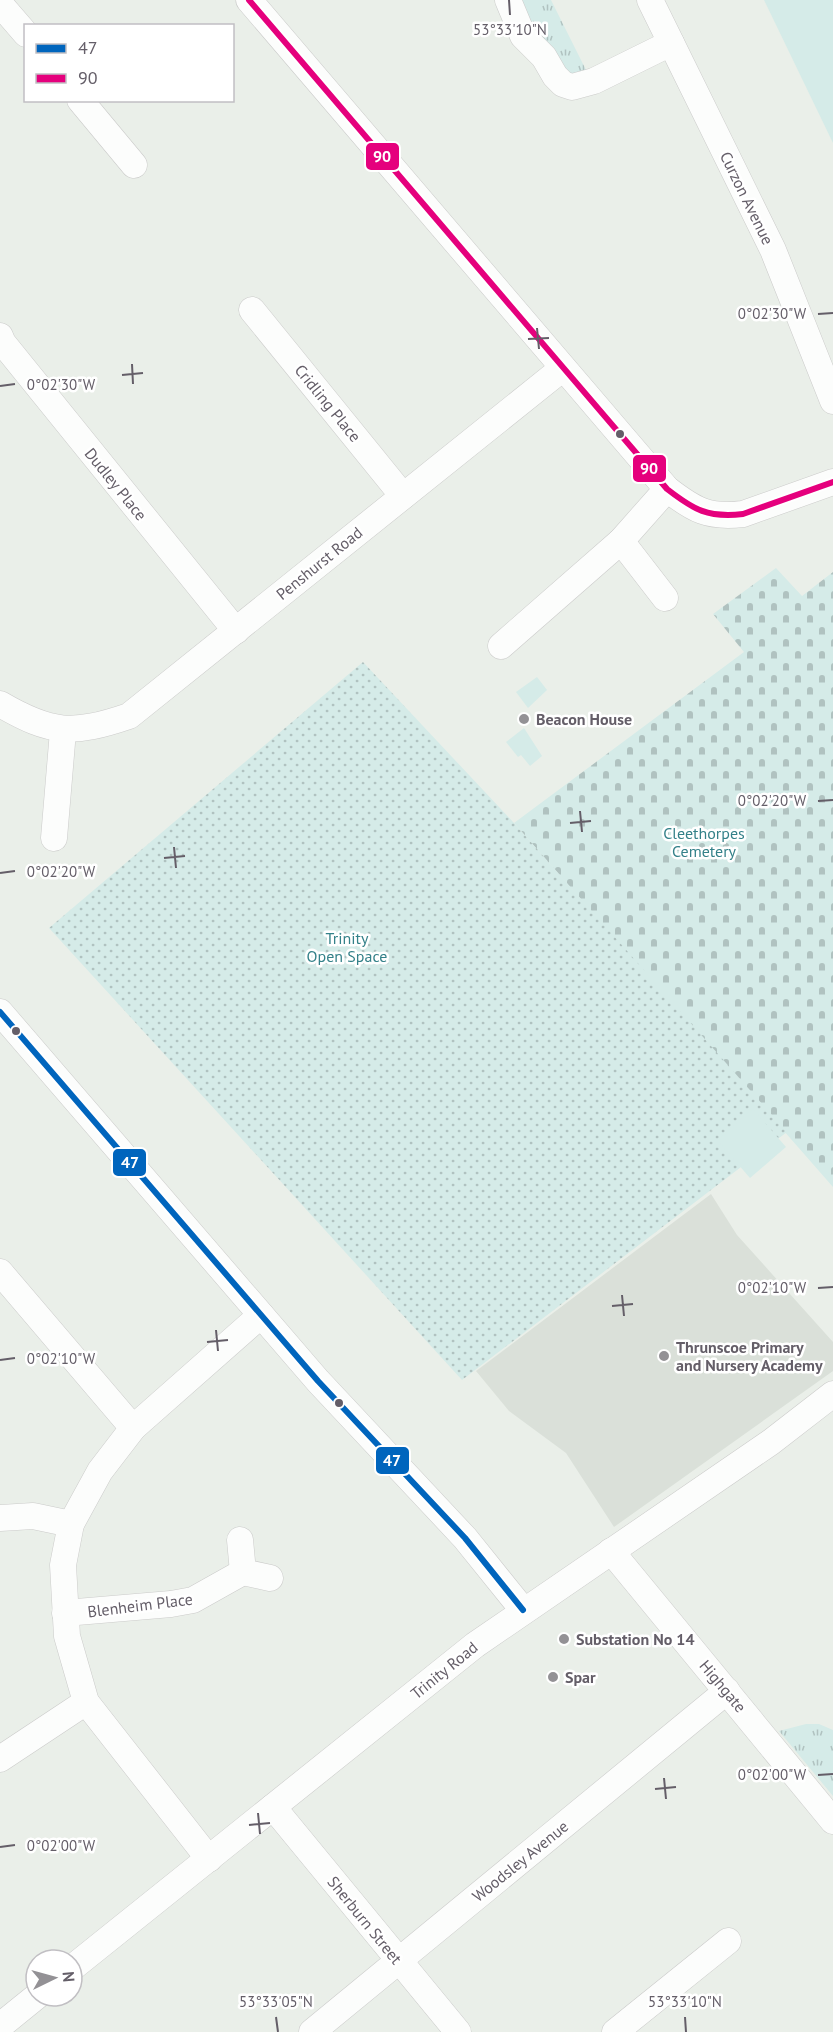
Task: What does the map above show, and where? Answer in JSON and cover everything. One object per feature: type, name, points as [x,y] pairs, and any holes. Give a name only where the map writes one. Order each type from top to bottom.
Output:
[{"type":"street","points":[[249,0],[667,489],[689,506],[709,514],[727,516],[743,514],[833,482]]},
{"type":"street","points":[[508,0],[523,36],[544,57],[555,76],[563,84],[572,87],[594,81],[671,42]]},
{"type":"street","name":"Curzon Avenue","points":[[650,0],[773,250],[833,401]]},
{"type":"street","points":[[0,4],[24,32]]},
{"type":"street","points":[[82,102],[134,165]]},
{"type":"street","name":"Cridling Place","points":[[252,310],[403,496]]},
{"type":"street","name":"Dudley Place","points":[[0,336],[40,390],[236,631]]},
{"type":"street","name":"Penshurst Road","points":[[0,704],[27,720],[63,731],[100,726],[129,716],[563,368]]},
{"type":"street","points":[[501,646],[621,542],[667,489]]},
{"type":"street","points":[[621,542],[665,598]]},
{"type":"street","points":[[54,838],[63,731]]},
{"type":"street","points":[[0,1012],[318,1381],[465,1538],[523,1610]]},
{"type":"street","points":[[0,1272],[133,1428]]},
{"type":"street","points":[[208,1858],[86,1702],[74,1666],[65,1613],[63,1564],[71,1524],[100,1471],[133,1428],[261,1315]]},
{"type":"street","name":"Trinity Road","points":[[84,1958],[523,1610],[771,1442],[833,1394]]},
{"type":"street","points":[[0,1518],[33,1516],[71,1524]]},
{"type":"street","points":[[240,1540],[243,1572],[270,1578]]},
{"type":"street","name":"Highgate","points":[[611,1551],[833,1821]]},
{"type":"street","name":"Blenheim Place","points":[[65,1613],[193,1600],[243,1572]]},
{"type":"street","name":"Woodsley Avenue","points":[[312,2032],[727,1691]]},
{"type":"street","points":[[0,1759],[86,1702]]},
{"type":"street","name":"Sherburn Street","points":[[273,1807],[458,2032]]},
{"type":"street","points":[[615,2032],[728,1941]]},
{"type":"street","points":[[0,2026],[24,2007]]},
{"type":"shaded area","name":"Thrunscoe Primary and Nursery Academy","points":[[711,1194],[737,1235],[833,1342],[833,1371],[614,1527],[566,1453],[509,1411],[476,1371]]},
{"type":"green space","points":[[522,0],[551,0],[587,72],[575,79],[537,39]]},
{"type":"green space","points":[[764,0],[833,0],[833,143]]},
{"type":"green space","name":"Cleethorpes Cemetery","points":[[776,568],[802,596],[833,572],[833,1187],[514,823],[744,652],[713,614]]},
{"type":"green space","name":"Trinity Open Space","points":[[363,662],[514,823],[787,1132],[462,1380],[49,928]]},
{"type":"green space","points":[[537,677],[547,690],[528,708],[516,692]]},
{"type":"green space","points":[[524,728],[542,756],[530,766],[521,755],[518,757],[506,742]]},
{"type":"green space","points":[[753,1109],[786,1147],[750,1178],[717,1140]]},
{"type":"green space","points":[[806,1724],[819,1724],[833,1730],[833,1796],[779,1731]]},
{"type":"transit line","name":"90","points":[[249,0],[667,489],[702,511],[731,515],[743,514],[833,482]]},
{"type":"transit line","name":"47","points":[[0,1012],[318,1381],[465,1538],[523,1610]]},
{"type":"place","name":"Beacon House","points":[[524,719]]},
{"type":"place","name":"Thrunscoe Primary and Nursery Academy","points":[[664,1356]]},
{"type":"place","name":"Substation No 14","points":[[564,1639]]},
{"type":"place","name":"Spar","points":[[553,1677]]}]
